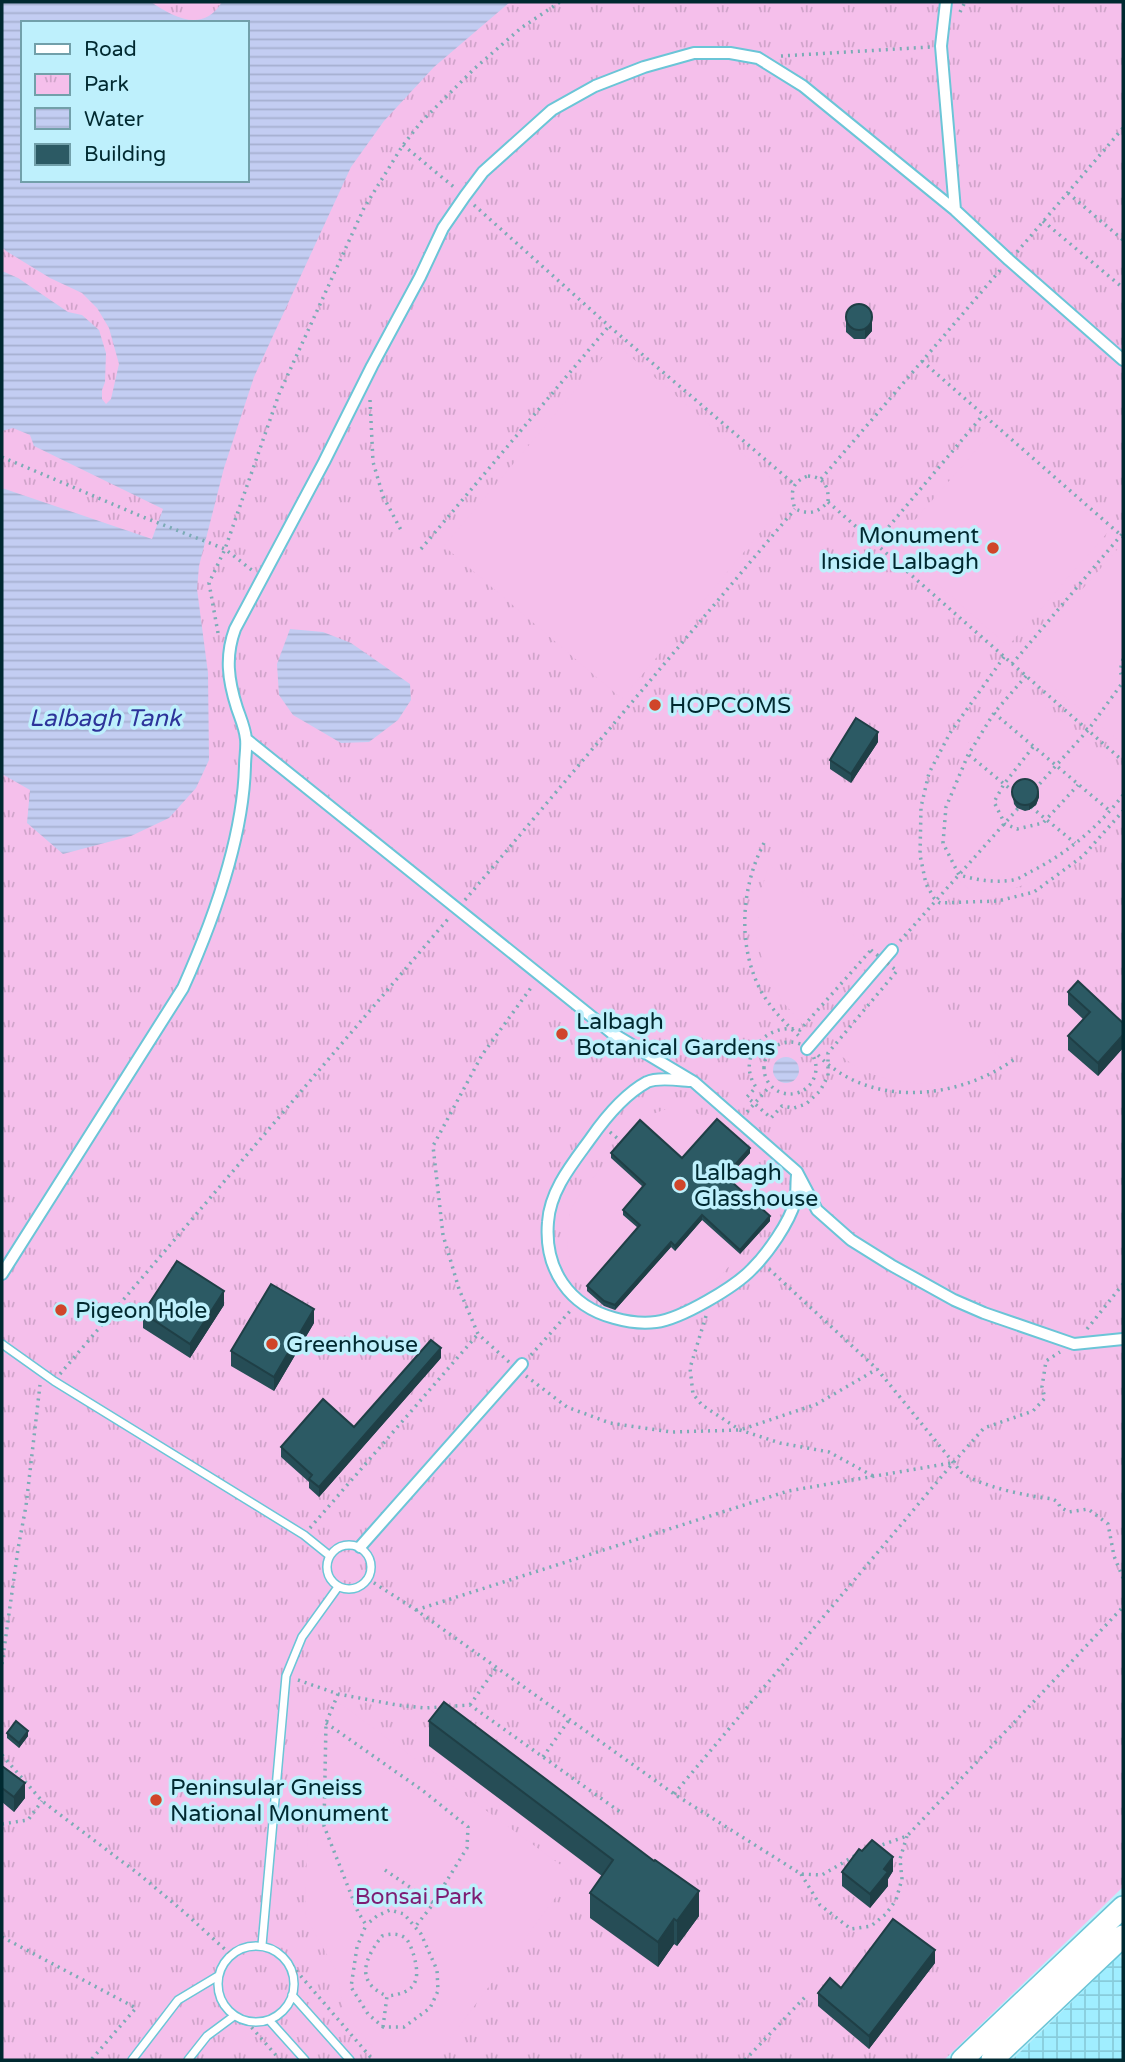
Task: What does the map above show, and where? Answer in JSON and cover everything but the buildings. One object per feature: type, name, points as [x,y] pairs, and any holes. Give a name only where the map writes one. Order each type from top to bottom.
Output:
[{"type":"main road","points":[[962,2060],[1123,1907]]},
{"type":"main road","points":[[992,2060],[1123,1936]]},
{"type":"street","points":[[946,2],[941,46],[955,210]]},
{"type":"street","points":[[2,1274],[183,988],[218,902],[242,808],[246,739],[230,686],[228,665],[229,645],[235,629],[420,277],[443,228],[483,172],[552,110],[595,86],[645,67],[694,53],[730,53],[758,58],[803,86],[955,210],[1123,360]]},
{"type":"street","points":[[246,739],[612,1033],[694,1082],[797,1172],[817,1210],[851,1240],[891,1265],[974,1309],[1074,1344],[1123,1339]]},
{"type":"street","points":[[809,1047],[892,950]]},
{"type":"street","points":[[694,1082],[672,1079],[649,1081],[626,1097],[601,1124],[563,1178],[548,1221],[548,1247],[554,1269],[578,1302],[604,1315],[632,1323],[655,1322],[676,1317],[712,1297],[751,1271],[785,1224],[796,1200],[797,1172]]},
{"type":"street","points":[[360,1547],[522,1364]]},
{"type":"lane","points":[[2,1344],[54,1381],[304,1535],[330,1556]]},
{"type":"lane","points":[[344,1545],[360,1547],[371,1562],[372,1571],[368,1580],[354,1589],[338,1587],[327,1573],[330,1556],[344,1545]]},
{"type":"lane","points":[[261,1945],[286,1676],[302,1637],[338,1587]]},
{"type":"lane","points":[[261,1945],[276,1951],[287,1960],[294,1983],[285,2009],[269,2020],[247,2022],[234,2016],[220,2000],[217,1988],[222,1964],[230,1954],[242,1947],[261,1945]]},
{"type":"lane","points":[[132,2060],[178,2000],[218,1976]]},
{"type":"lane","points":[[292,1995],[350,2060]]},
{"type":"lane","points":[[188,2060],[207,2036],[234,2016]]},
{"type":"lane","points":[[269,2020],[305,2060]]},
{"type":"path","points":[[228,665],[220,643],[209,583],[225,549],[279,394],[364,208],[403,145],[422,121],[474,69],[522,28],[560,2]]},
{"type":"path","points":[[758,58],[941,46]]},
{"type":"path","points":[[821,479],[1123,128]]},
{"type":"path","points":[[403,145],[465,196],[609,327],[794,484]]},
{"type":"path","points":[[1068,193],[1123,240]]},
{"type":"path","points":[[1044,221],[1123,288]]},
{"type":"path","points":[[421,549],[609,327]]},
{"type":"path","points":[[922,361],[1123,535],[1012,664]]},
{"type":"path","points":[[372,366],[370,414],[373,462],[383,496],[402,532]]},
{"type":"path","points":[[875,543],[983,415]]},
{"type":"path","points":[[2,457],[225,549],[263,579]]},
{"type":"path","points":[[808,476],[821,479],[828,490],[828,502],[818,512],[811,514],[795,509],[792,492],[794,484],[808,476]]},
{"type":"path","points":[[828,502],[1123,761]]},
{"type":"path","points":[[54,1381],[795,509]]},
{"type":"path","points":[[1004,657],[950,733],[929,773],[922,807],[920,855],[926,884],[937,900],[940,903],[998,901],[1034,892],[1083,856],[1123,811]]},
{"type":"path","points":[[1032,792],[1088,730],[1123,681],[1120,671],[1123,659]]},
{"type":"path","points":[[1026,676],[994,713],[968,755],[946,807],[943,843],[959,875],[985,882],[1014,880],[1048,863],[1076,843],[1123,795]]},
{"type":"path","points":[[994,713],[1110,811]]},
{"type":"path","points":[[1034,747],[1003,784],[994,802],[1005,824],[1017,829],[1043,823],[1078,785]]},
{"type":"path","points":[[968,755],[1076,843]]},
{"type":"path","points":[[892,950],[1025,801]]},
{"type":"path","points":[[764,843],[756,858],[746,895],[745,917],[750,957],[761,991],[771,1006],[828,1065],[853,1081],[873,1088],[909,1094],[982,1078],[1016,1058]]},
{"type":"path","points":[[786,1042],[809,1047],[816,1072],[808,1086],[793,1094],[785,1094],[771,1086],[765,1076],[767,1054],[775,1046],[786,1042]]},
{"type":"path","points":[[739,1121],[771,1086]]},
{"type":"path","points":[[601,1124],[629,1148]]},
{"type":"path","points":[[760,1260],[877,1369],[961,1472],[971,1480],[1053,1499],[1069,1512],[1088,1509],[1104,1519],[1108,1524],[1114,1556],[1123,1578]]},
{"type":"path","points":[[674,1794],[984,1428],[1033,1411],[1045,1398],[1042,1387],[1046,1361],[1074,1344],[1123,1284]]},
{"type":"path","points":[[712,1297],[690,1368],[693,1394],[702,1405],[740,1430],[780,1443],[829,1452],[873,1476]]},
{"type":"path","points":[[522,1364],[578,1302]]},
{"type":"path","points":[[304,1535],[478,1334]]},
{"type":"path","points":[[2,1664],[26,1506],[41,1371]]},
{"type":"path","points":[[416,1610],[788,1491],[953,1462]]},
{"type":"path","points":[[368,1580],[416,1610],[674,1794],[801,1874],[820,1905],[851,1929],[871,1926],[886,1914],[896,1900],[902,1879],[900,1859],[907,1836],[1123,1607]]},
{"type":"path","points":[[470,1705],[496,1668]]},
{"type":"path","points":[[286,1676],[338,1694],[397,1705],[425,1708],[470,1705],[623,1814]]},
{"type":"path","points":[[338,1694],[326,1723],[324,1825],[358,1912],[366,1925]]},
{"type":"path","points":[[543,1757],[569,1720]]},
{"type":"path","points":[[326,1723],[422,1790],[468,1827],[467,1848],[415,1927]]},
{"type":"path","points":[[2,1755],[42,1801],[149,1883],[230,1954]]},
{"type":"path","points":[[2,1824],[28,1820],[42,1801]]},
{"type":"path","points":[[868,1850],[907,1836]]},
{"type":"path","points":[[801,1874],[822,1875],[855,1855]]},
{"type":"path","points":[[385,1870],[433,1903]]},
{"type":"path","points":[[390,1910],[404,1914],[415,1927],[421,1934],[437,1970],[438,1992],[430,2008],[404,2027],[383,2027],[369,2014],[351,1987],[357,1947],[366,1925],[390,1910]]},
{"type":"path","points":[[392,1934],[404,1937],[412,1947],[418,1971],[416,1981],[408,1991],[387,1996],[376,1992],[368,1983],[365,1974],[370,1951],[382,1936],[392,1934]]},
{"type":"path","points":[[2,1937],[136,2008],[91,2060]]},
{"type":"path","points":[[287,1960],[373,2060]]},
{"type":"path","points":[[383,2027],[387,1996]]},
{"type":"path","points":[[745,2060],[806,1996]]},
{"type":"path","points":[[247,2022],[280,2060]]},
{"type":"shaded area","points":[[1119,1956],[1123,1960],[1123,2060],[1012,2060]]},
{"type":"green space","name":"Lalbagh Botanical Gardens","points":[[2,2],[1123,2],[1123,1887],[944,2060],[2,2060]]},
{"type":"green space","points":[[615,343],[781,487],[778,511],[622,699],[444,546]]},
{"type":"green space","points":[[993,431],[1108,532],[1008,646],[893,545]]},
{"type":"green space","points":[[1123,543],[1123,744],[1020,660]]},
{"type":"green space","points":[[1012,680],[1123,771],[1123,809],[1096,841],[1051,876],[1002,892],[971,891],[943,867],[940,859],[941,808],[959,762],[984,712]]},
{"type":"green space","points":[[769,864],[871,950],[804,1026],[782,1001],[766,973],[756,937],[761,892]]},
{"type":"green space","points":[[897,971],[1000,1057],[970,1076],[935,1084],[881,1077],[864,1071],[832,1049]]},
{"type":"green space","points":[[672,1107],[696,1113],[717,1123],[750,1153],[768,1175],[774,1194],[770,1221],[703,1295],[675,1309],[646,1315],[612,1313],[578,1280],[567,1248],[570,1211],[582,1190],[647,1116]]},
{"type":"green space","name":"Bonsai Park","points":[[335,1700],[573,1874],[434,2060],[384,2060],[343,2012],[338,1974],[305,1916],[310,1750]]},
{"type":"water","name":"Lalbagh Tank","points":[[2,2],[151,2],[179,17],[198,20],[214,12],[222,2],[510,2],[434,67],[384,121],[351,167],[254,377],[224,468],[199,566],[197,589],[208,673],[209,760],[196,788],[169,818],[131,836],[63,854],[27,823],[30,790],[2,774],[2,488],[152,539],[163,509],[34,446],[30,435],[13,428],[2,431],[2,271],[18,278],[68,312],[82,315],[99,330],[106,353],[102,399],[106,404],[111,399],[119,364],[109,328],[97,308],[82,293],[50,278],[2,247]]},
{"type":"water","points":[[290,629],[323,632],[351,643],[410,684],[411,700],[398,720],[369,742],[341,743],[293,715],[279,695],[277,664]]},
{"type":"water","points":[[786,1057],[795,1061],[799,1070],[795,1079],[786,1083],[777,1079],[773,1070],[777,1061]]},
{"type":"place","name":"Monument Inside Lalbagh","points":[[993,548]]},
{"type":"place","name":"HOPCOMS","points":[[655,705]]},
{"type":"place","name":"Lalbagh Botanical Gardens","points":[[562,1034]]},
{"type":"place","name":"Lalbagh Glasshouse","points":[[680,1185]]},
{"type":"place","name":"Pigeon Hole","points":[[61,1310]]},
{"type":"place","name":"Greenhouse","points":[[272,1344]]},
{"type":"place","name":"Peninsular Gneiss National Monument","points":[[156,1800]]}]
